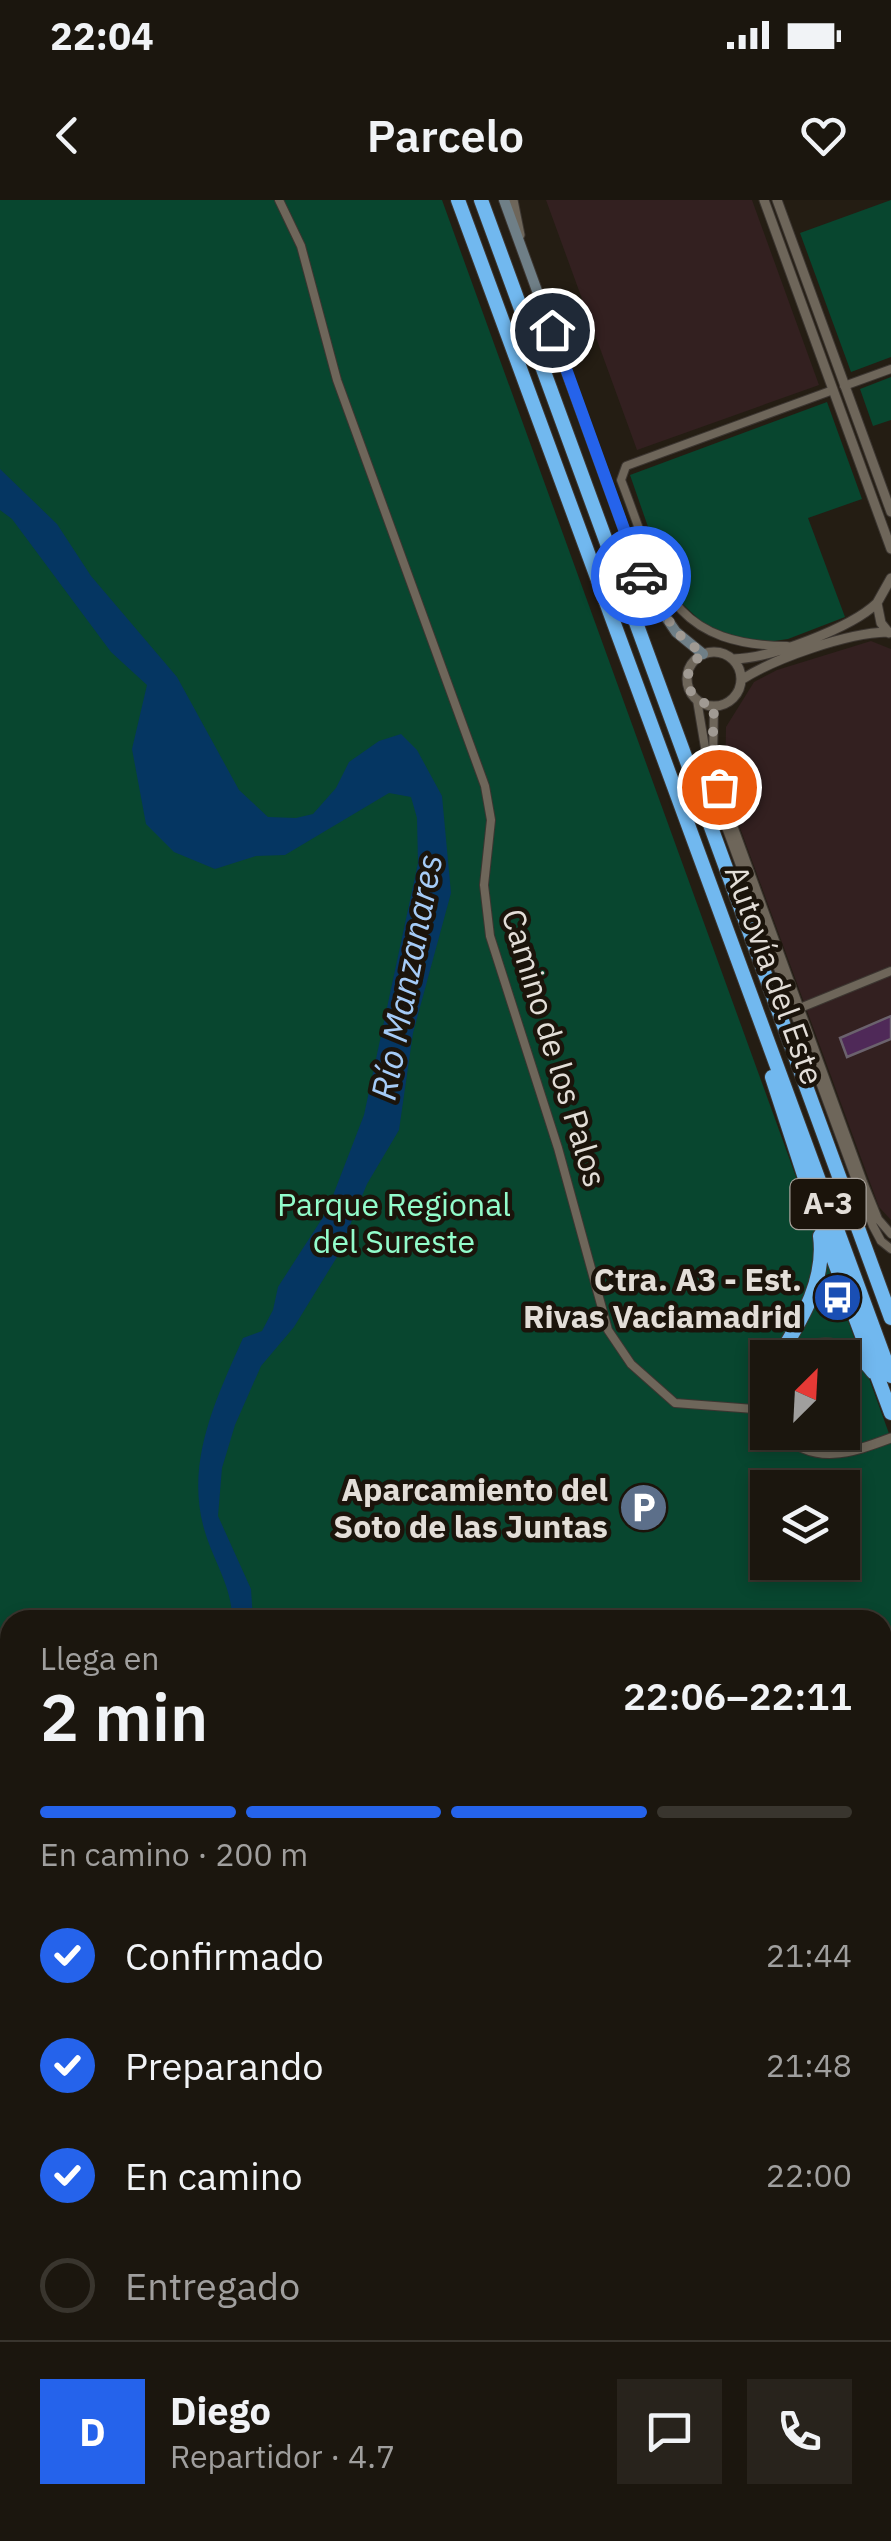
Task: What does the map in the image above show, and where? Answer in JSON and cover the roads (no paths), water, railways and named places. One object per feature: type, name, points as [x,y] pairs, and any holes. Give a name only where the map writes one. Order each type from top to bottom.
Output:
[{"type":"highway","name":"Autovía del Este","points":[[458,200],[891,1376]]},
{"type":"highway","name":"Autovía del Este","points":[[481,200],[891,1318]]},
{"type":"highway","points":[[764,1033],[765,1054],[817,1216],[891,1413]]},
{"type":"highway","points":[[788,1340],[815,1288],[822,1254],[817,1216]]},
{"type":"highway","points":[[860,1360],[870,1368],[883,1391]]},
{"type":"main road","points":[[504,200],[644,585],[676,632],[703,654]]},
{"type":"street","name":"Camino de los Palos","points":[[279,200],[306,262],[332,363],[356,434],[485,786],[491,820],[484,885],[490,936],[558,1148],[608,1330],[630,1364],[675,1403],[750,1406]]},
{"type":"street","points":[[513,200],[524,252]]},
{"type":"street","points":[[764,200],[891,512]]},
{"type":"street","points":[[776,200],[891,549]]},
{"type":"street","points":[[787,646],[753,646],[720,638],[699,628],[666,594],[621,480],[626,466],[891,370]]},
{"type":"street","points":[[732,659],[741,680],[736,695],[714,706],[697,700],[691,694],[687,676],[703,654],[757,658],[851,622],[877,603],[891,578]]},
{"type":"street","points":[[741,680],[762,668],[854,636],[889,633],[878,614],[877,603]]},
{"type":"street","points":[[697,700],[712,789],[873,1226],[891,1249]]},
{"type":"street","points":[[714,706],[712,760],[719,787],[878,1218],[891,1234]]},
{"type":"street","points":[[800,1008],[891,971]]},
{"type":"street","points":[[860,1447],[891,1438]]},
{"type":"street","points":[[803,1450],[831,1456],[851,1450]]},
{"type":"water","name":"Río Manzanares","points":[[0,469],[57,524],[91,576],[177,677],[239,790],[268,817],[313,814],[336,788],[349,762],[379,741],[401,734],[417,750],[442,796],[451,893],[413,1033],[399,1130],[367,1184],[337,1257],[294,1327],[261,1366],[235,1425],[222,1468],[218,1516],[251,1589],[252,1610],[231,1610],[205,1532],[198,1482],[206,1432],[243,1338],[262,1331],[273,1310],[278,1287],[327,1211],[364,1115],[418,863],[417,818],[411,797],[389,793],[285,855],[256,856],[215,869],[174,852],[146,824],[132,749],[147,685],[111,652],[12,519],[0,510]]},
{"type":"place","name":"Ctra. A3 - Est. Rivas Vaciamadrid","points":[[837,1298]]},
{"type":"place","name":"Aparcamiento del Soto de las Juntas","points":[[643,1508]]},
{"type":"park label","name":"Parque Regional del Sureste","points":[[394,1224]]}]
